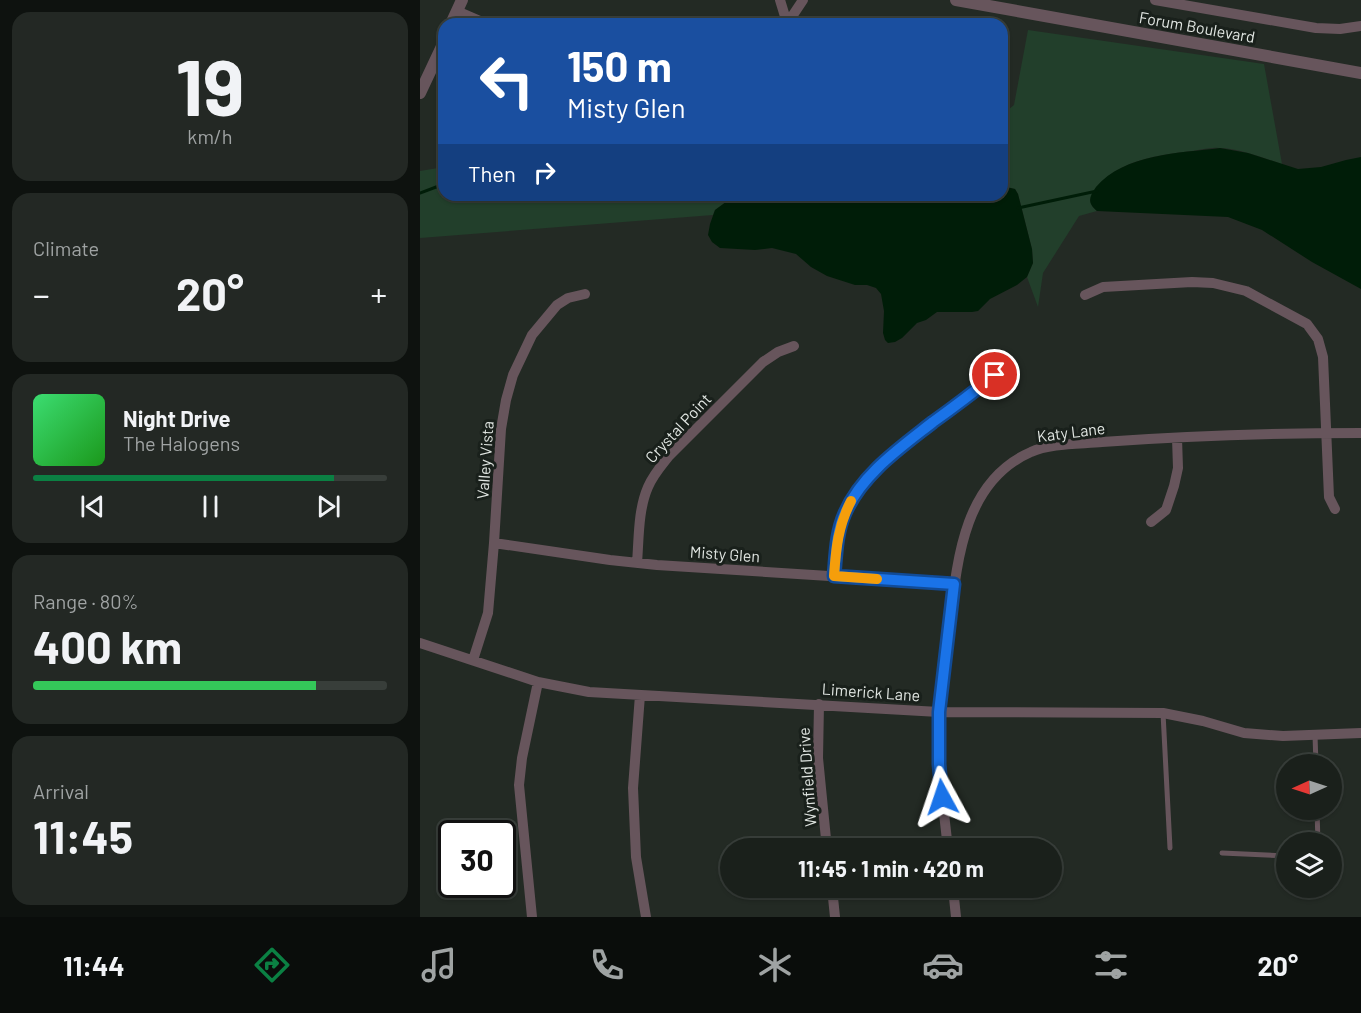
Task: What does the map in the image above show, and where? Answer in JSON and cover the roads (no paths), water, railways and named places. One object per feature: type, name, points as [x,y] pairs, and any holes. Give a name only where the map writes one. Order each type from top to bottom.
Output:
[{"type":"street","points":[[780,0],[785,18]]},
{"type":"street","points":[[790,18],[803,0]]},
{"type":"street","name":"Forum Boulevard","points":[[956,0],[1361,73]]},
{"type":"street","points":[[1155,0],[1316,28],[1340,29],[1361,26]]},
{"type":"street","points":[[459,6],[478,18]]},
{"type":"street","points":[[420,93],[438,55]]},
{"type":"street","points":[[1086,295],[1103,287],[1213,283],[1246,291],[1307,324],[1317,339],[1323,357],[1329,497],[1335,509]]},
{"type":"street","name":"Valley Vista","points":[[473,660],[488,613],[501,429],[513,375],[532,335],[557,305],[568,298],[585,294]]},
{"type":"street","name":"Crystal Point","points":[[637,563],[642,508],[647,489],[656,472],[669,456],[763,363],[778,352],[794,346]]},
{"type":"street","points":[[834,576],[840,527],[862,483],[907,443],[995,375]]},
{"type":"street","name":"Katy Lane","points":[[947,838],[939,764],[939,712],[954,584],[964,535],[976,505],[998,474],[1015,459],[1034,450],[1058,446],[1177,438],[1361,433]]},
{"type":"street","points":[[1151,522],[1166,510],[1174,486],[1178,468],[1177,438]]},
{"type":"street","name":"Misty Glen","points":[[494,543],[637,563],[954,584]]},
{"type":"street","name":"Limerick Lane","points":[[420,643],[538,682],[589,692],[939,712],[1163,713],[1203,721],[1244,733],[1283,736],[1361,733]]},
{"type":"street","points":[[532,917],[519,785],[522,758],[538,682]]},
{"type":"street","points":[[640,695],[633,788],[636,857],[646,917]]},
{"type":"street","name":"Wynfield Drive","points":[[819,704],[818,758],[826,838]]},
{"type":"street","points":[[833,898],[836,917]]},
{"type":"street","points":[[954,898],[956,917]]},
{"type":"lane","points":[[1163,713],[1170,848]]},
{"type":"lane","points":[[1315,735],[1316,754]]},
{"type":"lane","points":[[1222,853],[1276,855]]},
{"type":"waterway","points":[[420,193],[438,186]]},
{"type":"waterway","points":[[1018,208],[1097,191]]}]
